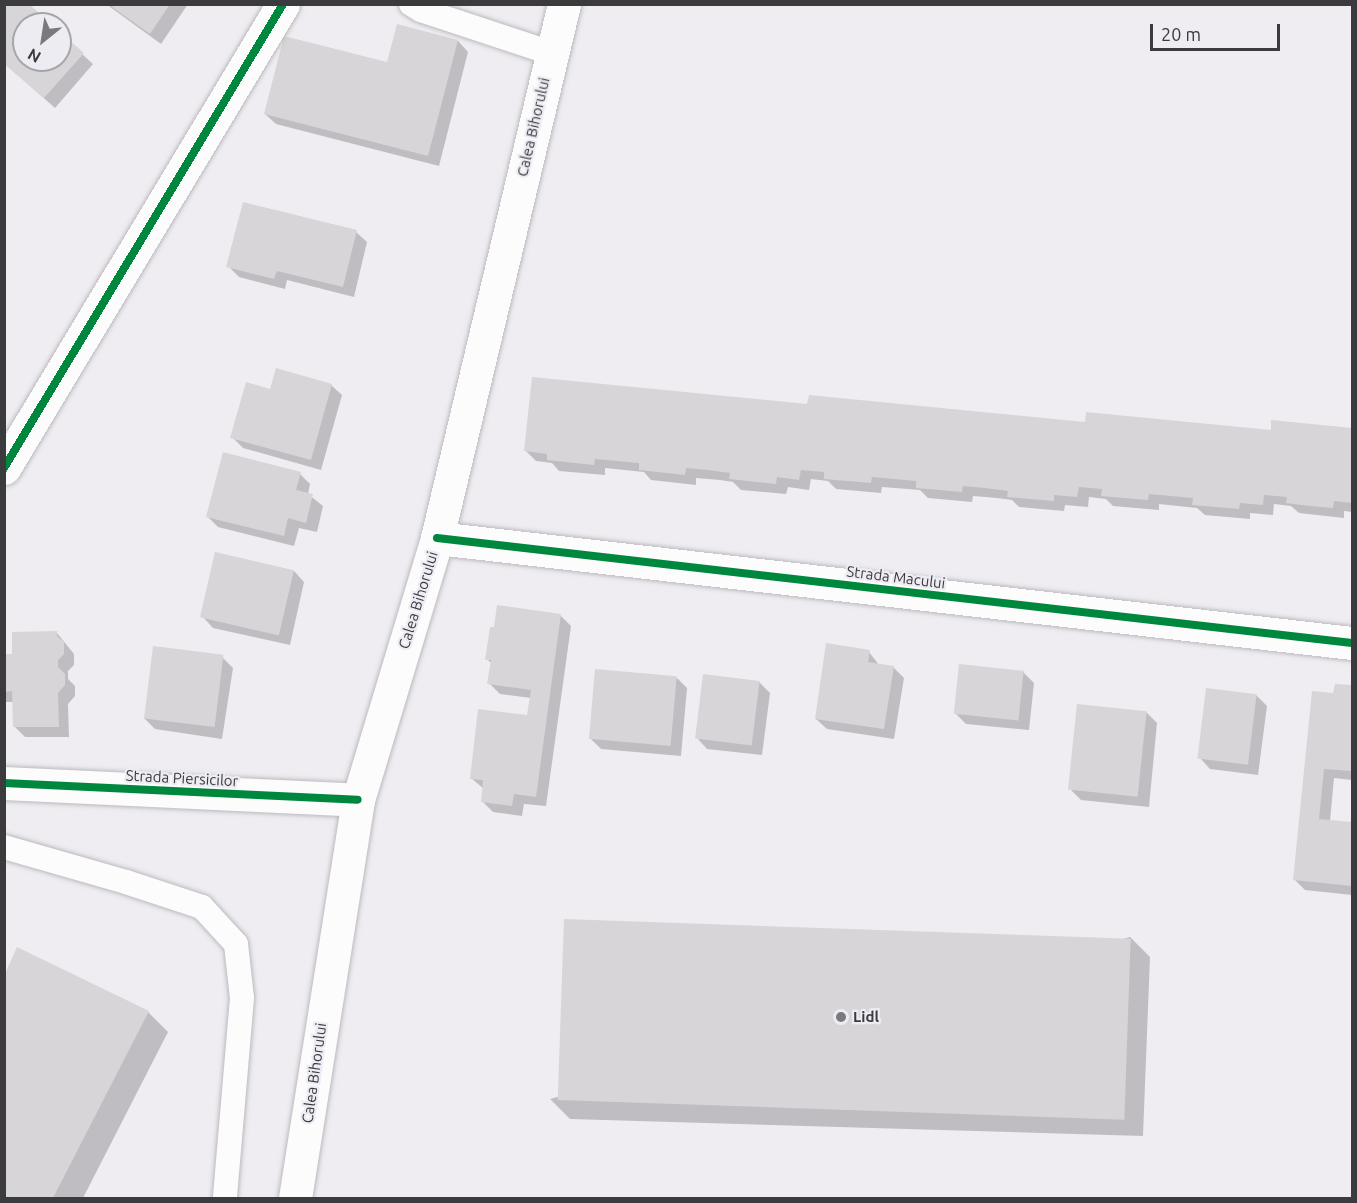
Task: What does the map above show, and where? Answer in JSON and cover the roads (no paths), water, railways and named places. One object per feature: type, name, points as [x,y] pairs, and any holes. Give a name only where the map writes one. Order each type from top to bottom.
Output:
[{"type":"street","points":[[4,468],[283,4]]},
{"type":"street","name":"Calea Bihorului","points":[[296,1198],[358,800],[437,538],[564,4]]},
{"type":"street","name":"Strada Macului","points":[[437,538],[1353,643]]},
{"type":"street","name":"Strada Piersicilor","points":[[4,783],[358,800]]},
{"type":"lane","points":[[411,4],[421,10],[551,54]]},
{"type":"lane","points":[[4,847],[126,882],[202,907],[236,944],[242,998],[225,1198]]},
{"type":"place","name":"Lidl","points":[[841,1017]]}]
